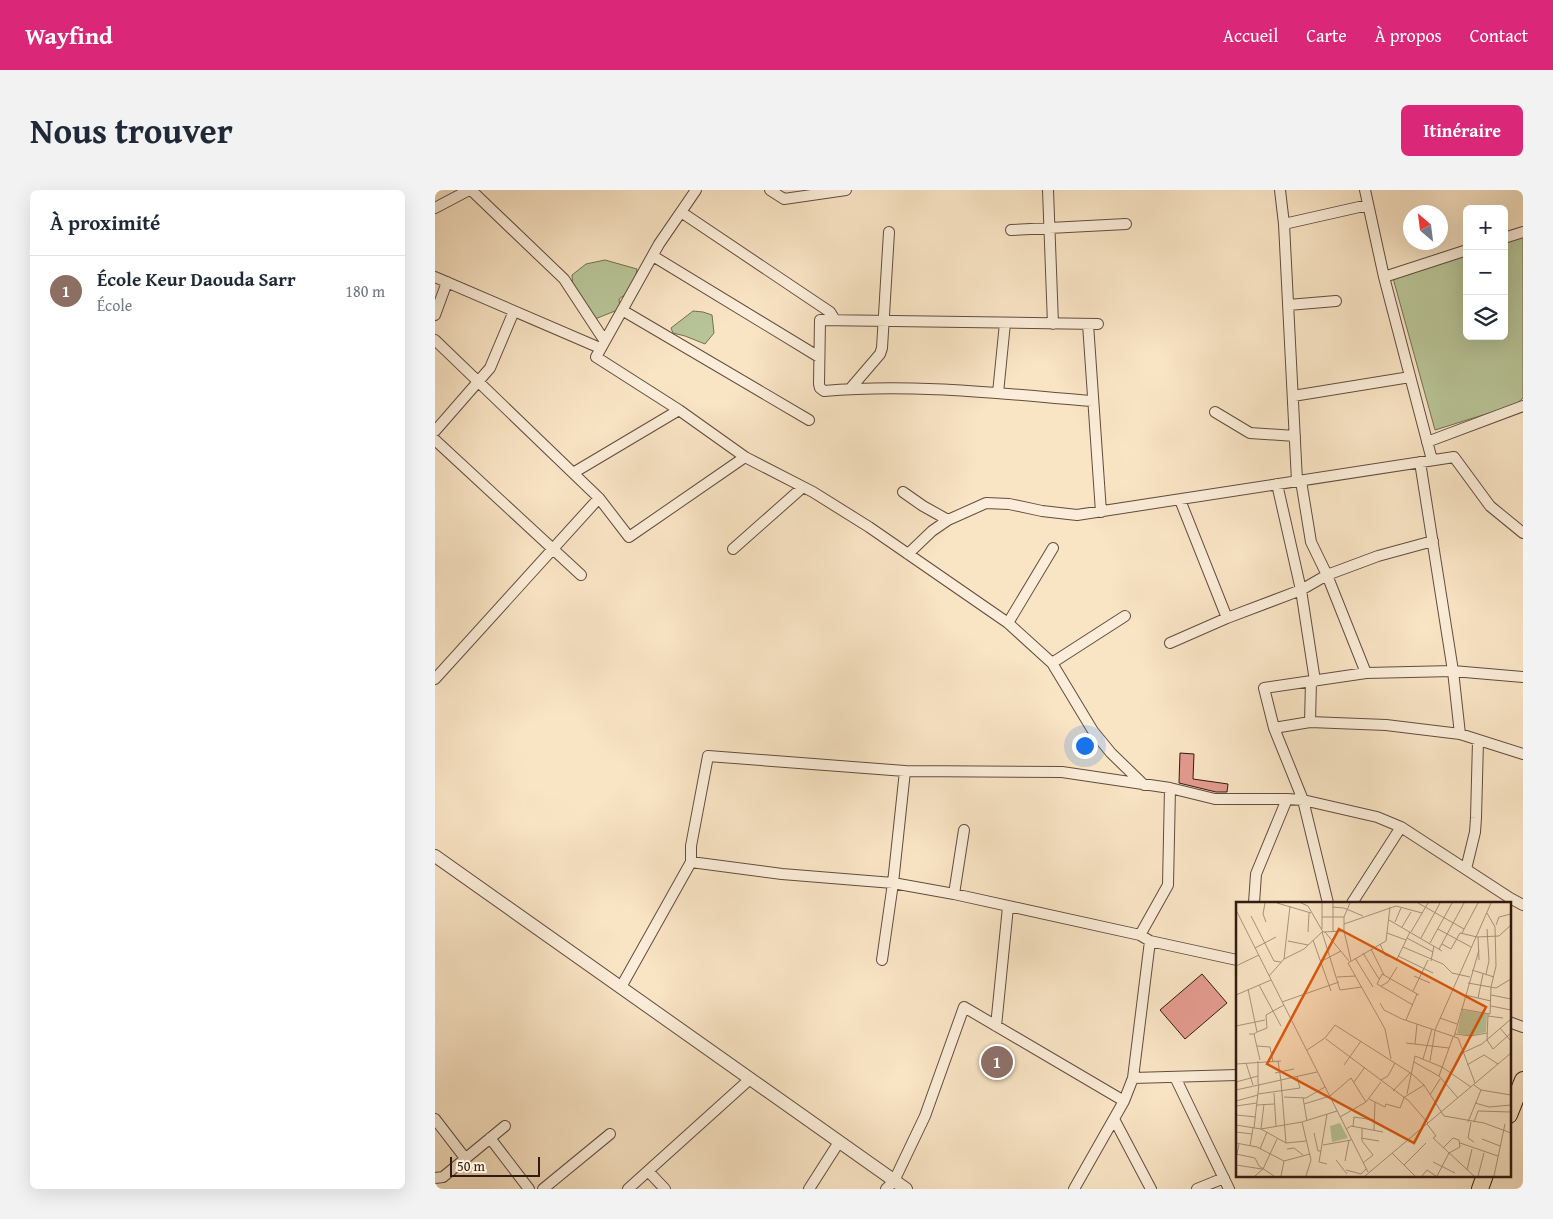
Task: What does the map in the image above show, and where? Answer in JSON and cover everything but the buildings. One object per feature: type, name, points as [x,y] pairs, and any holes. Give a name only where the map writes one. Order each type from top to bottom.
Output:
[{"type":"main road","points":[[1511,1110],[1523,1080]]},
{"type":"main road","points":[[1479,1189],[1485,1176]]},
{"type":"street","points":[[435,208],[470,190],[564,279],[602,344]]},
{"type":"street","points":[[696,190],[653,256],[595,357],[679,410],[745,456],[803,487],[869,527],[1008,623],[1051,663],[1093,731],[1111,753],[1144,785]]},
{"type":"street","points":[[770,190],[782,195],[846,190]]},
{"type":"street","points":[[1048,190],[1053,324]]},
{"type":"street","points":[[1280,190],[1284,224],[1299,481],[1311,542],[1327,576],[1366,673]]},
{"type":"street","points":[[1365,190],[1384,276],[1432,460]]},
{"type":"street","points":[[1284,224],[1368,205]]},
{"type":"street","points":[[681,212],[830,312],[835,320]]},
{"type":"street","points":[[1011,230],[1126,224]]},
{"type":"street","points":[[850,389],[881,354],[889,232]]},
{"type":"street","points":[[1508,237],[1523,232]]},
{"type":"street","points":[[1384,276],[1463,251]]},
{"type":"street","points":[[653,256],[819,357]]},
{"type":"street","points":[[435,277],[513,311],[602,344]]},
{"type":"street","points":[[435,315],[447,282]]},
{"type":"street","points":[[1288,306],[1336,300]]},
{"type":"street","points":[[622,310],[809,420]]},
{"type":"street","points":[[435,431],[490,368],[513,311]]},
{"type":"street","points":[[1093,401],[948,389],[850,389],[824,391],[820,388],[820,320],[1093,324],[1093,401],[1101,512]]},
{"type":"street","points":[[998,393],[1005,323]]},
{"type":"street","points":[[435,340],[599,498],[629,538],[745,456]]},
{"type":"street","points":[[1293,396],[1410,377]]},
{"type":"street","points":[[1427,442],[1523,406]]},
{"type":"street","points":[[573,473],[679,410]]},
{"type":"street","points":[[1215,412],[1249,433],[1295,436]]},
{"type":"street","points":[[435,440],[581,575]]},
{"type":"street","points":[[908,554],[932,531],[948,520],[986,503],[1009,504],[1042,511],[1077,515],[1453,457],[1490,506],[1523,532]]},
{"type":"street","points":[[1420,462],[1453,671],[1460,734]]},
{"type":"street","points":[[1277,484],[1301,590],[1313,681],[1310,722]]},
{"type":"street","points":[[733,550],[803,487]]},
{"type":"street","points":[[903,492],[948,520]]},
{"type":"street","points":[[435,679],[599,498]]},
{"type":"street","points":[[1180,500],[1227,618]]},
{"type":"street","points":[[1170,643],[1227,618],[1301,590],[1327,576],[1378,556],[1433,541]]},
{"type":"street","points":[[1008,623],[1053,548]]},
{"type":"street","points":[[1051,663],[1125,616]]},
{"type":"street","points":[[1328,902],[1303,800],[1274,728],[1264,688],[1366,673],[1453,671],[1523,676]]},
{"type":"street","points":[[1274,728],[1310,722],[1386,724],[1460,734],[1523,754]]},
{"type":"street","points":[[1466,869],[1477,818],[1478,741]]},
{"type":"street","points":[[621,988],[691,862],[691,846],[708,756],[905,771],[1062,772],[1170,788],[1215,799],[1303,800],[1377,817],[1401,827],[1523,905]]},
{"type":"street","points":[[882,960],[893,883],[905,771]]},
{"type":"street","points":[[1140,935],[1168,885],[1170,788]]},
{"type":"street","points":[[1255,902],[1256,874],[1287,799]]},
{"type":"street","points":[[1353,902],[1401,827]]},
{"type":"street","points":[[954,894],[964,830]]},
{"type":"street","points":[[435,856],[839,1142],[890,1185],[905,1189]]},
{"type":"street","points":[[691,862],[781,874],[893,883],[954,894],[1140,935],[1150,941],[1236,960]]},
{"type":"street","points":[[996,1026],[1008,907]]},
{"type":"street","points":[[1074,1189],[1124,1101],[1133,1078],[1150,941]]},
{"type":"street","points":[[890,1185],[925,1116],[964,1007],[1124,1101]]},
{"type":"street","points":[[1511,1023],[1523,1027]]},
{"type":"street","points":[[1133,1078],[1236,1075]]},
{"type":"street","points":[[1175,1077],[1229,1189]]},
{"type":"street","points":[[628,1189],[750,1079]]},
{"type":"street","points":[[435,1119],[465,1158]]},
{"type":"street","points":[[1114,1119],[1151,1189]]},
{"type":"street","points":[[435,1178],[443,1177],[505,1126]]},
{"type":"street","points":[[543,1189],[610,1134]]},
{"type":"street","points":[[490,1138],[529,1189]]},
{"type":"street","points":[[809,1189],[839,1142]]},
{"type":"street","points":[[648,1171],[665,1189]]},
{"type":"street","points":[[1197,1189],[1224,1178]]},
{"type":"green space","points":[[1523,233],[1523,398],[1515,405],[1435,430],[1393,278],[1463,254],[1463,340],[1508,340],[1508,239]]},
{"type":"green space","points":[[605,260],[637,269],[634,288],[619,299],[620,309],[595,319],[573,288],[572,275],[586,264]]},
{"type":"green space","points":[[693,311],[712,315],[714,333],[705,344],[673,333],[671,328]]},
{"type":"place","name":"École Keur Daouda Sarr","points":[[997,1062]]}]
